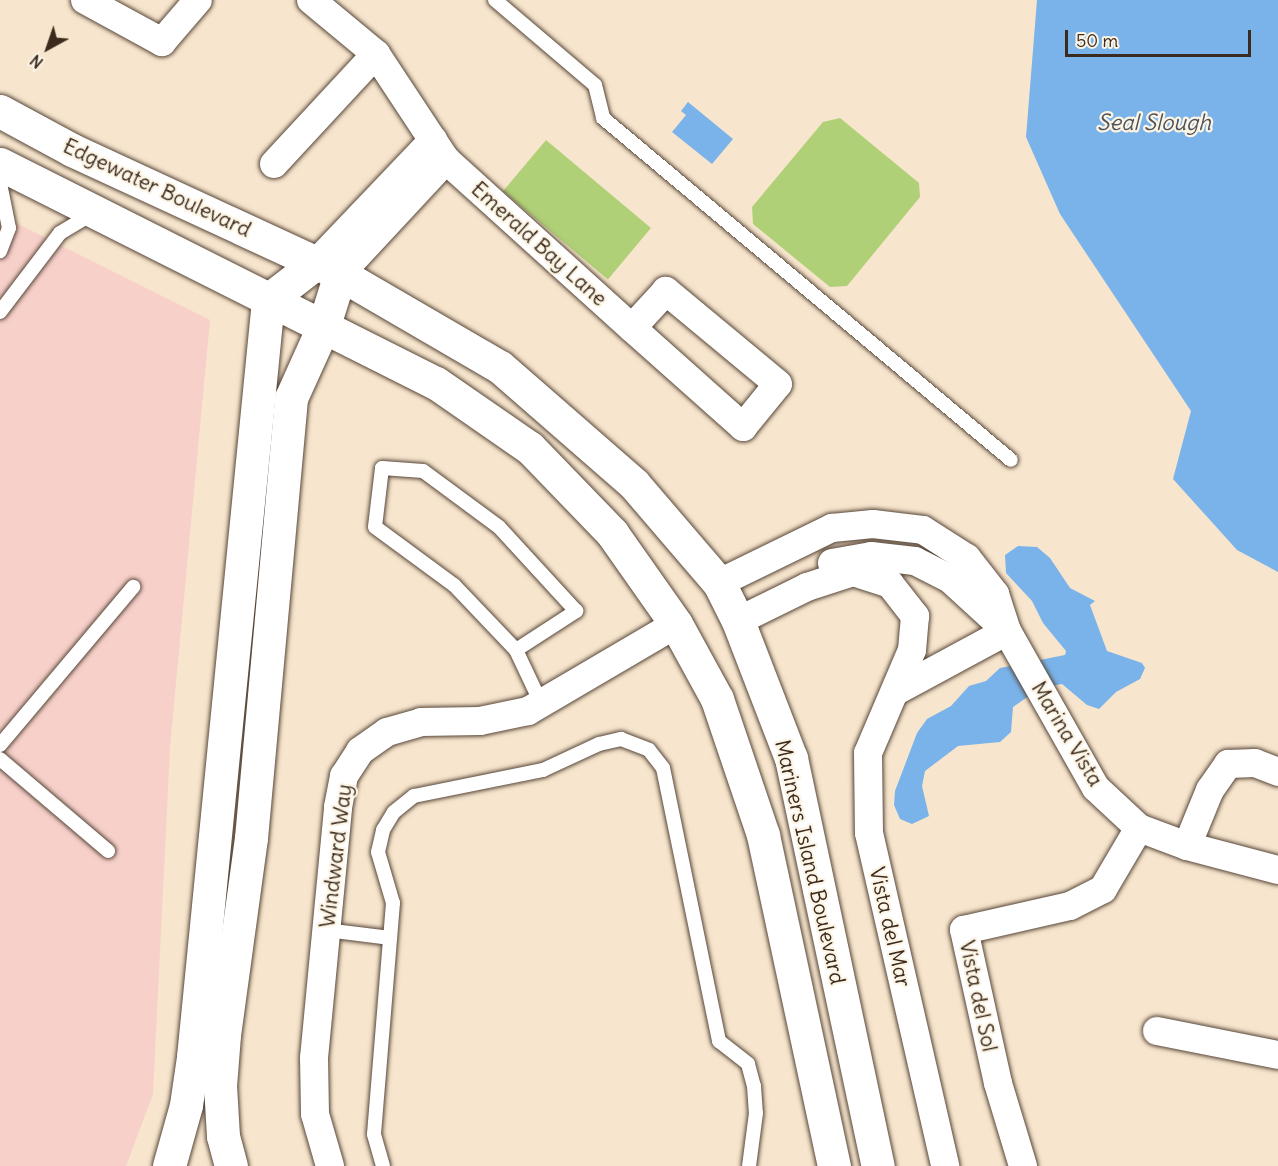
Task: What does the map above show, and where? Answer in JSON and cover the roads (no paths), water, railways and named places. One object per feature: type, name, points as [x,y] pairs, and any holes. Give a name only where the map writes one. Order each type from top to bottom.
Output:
[{"type":"main road","name":"Edgewater Boulevard","points":[[0,111],[72,150],[328,268]]},
{"type":"main road","points":[[0,164],[268,300]]},
{"type":"main road","points":[[268,300],[328,268]]},
{"type":"main road","points":[[231,1166],[223,1136],[220,1086],[224,1035],[251,838],[291,398],[324,325],[328,268]]},
{"type":"main road","name":"Mariners Island Boulevard","points":[[328,268],[500,367],[555,411],[634,484],[719,584],[738,621],[791,758],[878,1166]]},
{"type":"main road","points":[[169,1166],[186,1105],[193,1056],[268,300]]},
{"type":"main road","name":"Mariners Island Boulevard","points":[[268,300],[324,325],[436,382],[530,448],[612,533],[676,624],[717,699],[763,835],[834,1166]]},
{"type":"street","points":[[85,0],[162,42],[198,0]]},
{"type":"street","name":"Emerald Bay Lane","points":[[311,0],[376,54],[440,150],[633,328],[743,427],[778,384],[666,291],[633,328]]},
{"type":"street","points":[[274,164],[376,54]]},
{"type":"street","points":[[328,268],[440,150]]},
{"type":"street","name":"Marina Vista","points":[[719,584],[832,528],[873,524],[923,530],[967,558],[995,594],[1013,641],[1096,788],[1140,828],[1187,846],[1278,870]]},
{"type":"street","name":"Marina Vista","points":[[807,587],[833,562],[871,556],[915,561],[950,579],[1013,641]]},
{"type":"street","name":"Vista del Mar","points":[[738,621],[807,587],[854,572],[891,584],[915,616],[912,650],[898,690],[868,753],[869,833],[945,1166]]},
{"type":"street","name":"Windward Way","points":[[330,1166],[315,1114],[314,1058],[338,807],[344,776],[360,751],[387,732],[421,722],[480,721],[528,711],[676,624]]},
{"type":"street","points":[[898,690],[1013,641]]},
{"type":"street","points":[[1187,846],[1210,790],[1228,764],[1256,763],[1278,772]]},
{"type":"street","name":"Vista del Sol","points":[[1023,1166],[998,1083],[964,930],[1070,906],[1103,889],[1140,828]]},
{"type":"street","points":[[1157,1031],[1278,1054]]},
{"type":"lane","points":[[495,0],[595,85],[603,118],[1011,460]]},
{"type":"lane","points":[[0,183],[9,228],[0,251]]},
{"type":"lane","points":[[0,312],[47,247],[60,233],[93,213]]},
{"type":"lane","points":[[516,650],[576,610],[500,527],[423,471],[382,468],[375,527],[454,585],[516,650],[541,703]]},
{"type":"lane","points":[[0,745],[133,587]]},
{"type":"lane","points":[[383,1166],[374,1134],[393,903],[378,852],[382,830],[394,812],[414,796],[543,770],[599,744],[621,739],[649,750],[663,768],[719,1041],[748,1064],[754,1086],[756,1113],[749,1166]]},
{"type":"lane","points":[[0,759],[108,851]]},
{"type":"lane","points":[[326,930],[390,938]]},
{"type":"water","name":"Seal Slough","points":[[1037,0],[1278,0],[1278,572],[1237,550],[1173,479],[1191,411],[1060,214],[1026,137]]},
{"type":"water","points":[[688,102],[733,139],[712,164],[672,132],[686,115],[681,111]]},
{"type":"water","points":[[1018,546],[1037,547],[1050,558],[1070,588],[1095,601],[1090,605],[1107,651],[1142,663],[1145,668],[1140,679],[1116,692],[1099,709],[1087,705],[1062,684],[1040,688],[1013,707],[1011,732],[1000,742],[958,746],[925,771],[922,786],[929,816],[912,824],[900,819],[894,805],[895,791],[917,733],[927,719],[951,706],[969,686],[986,681],[1000,668],[1065,655],[1066,651],[1043,623],[1032,601],[1006,573],[1005,555]]}]
